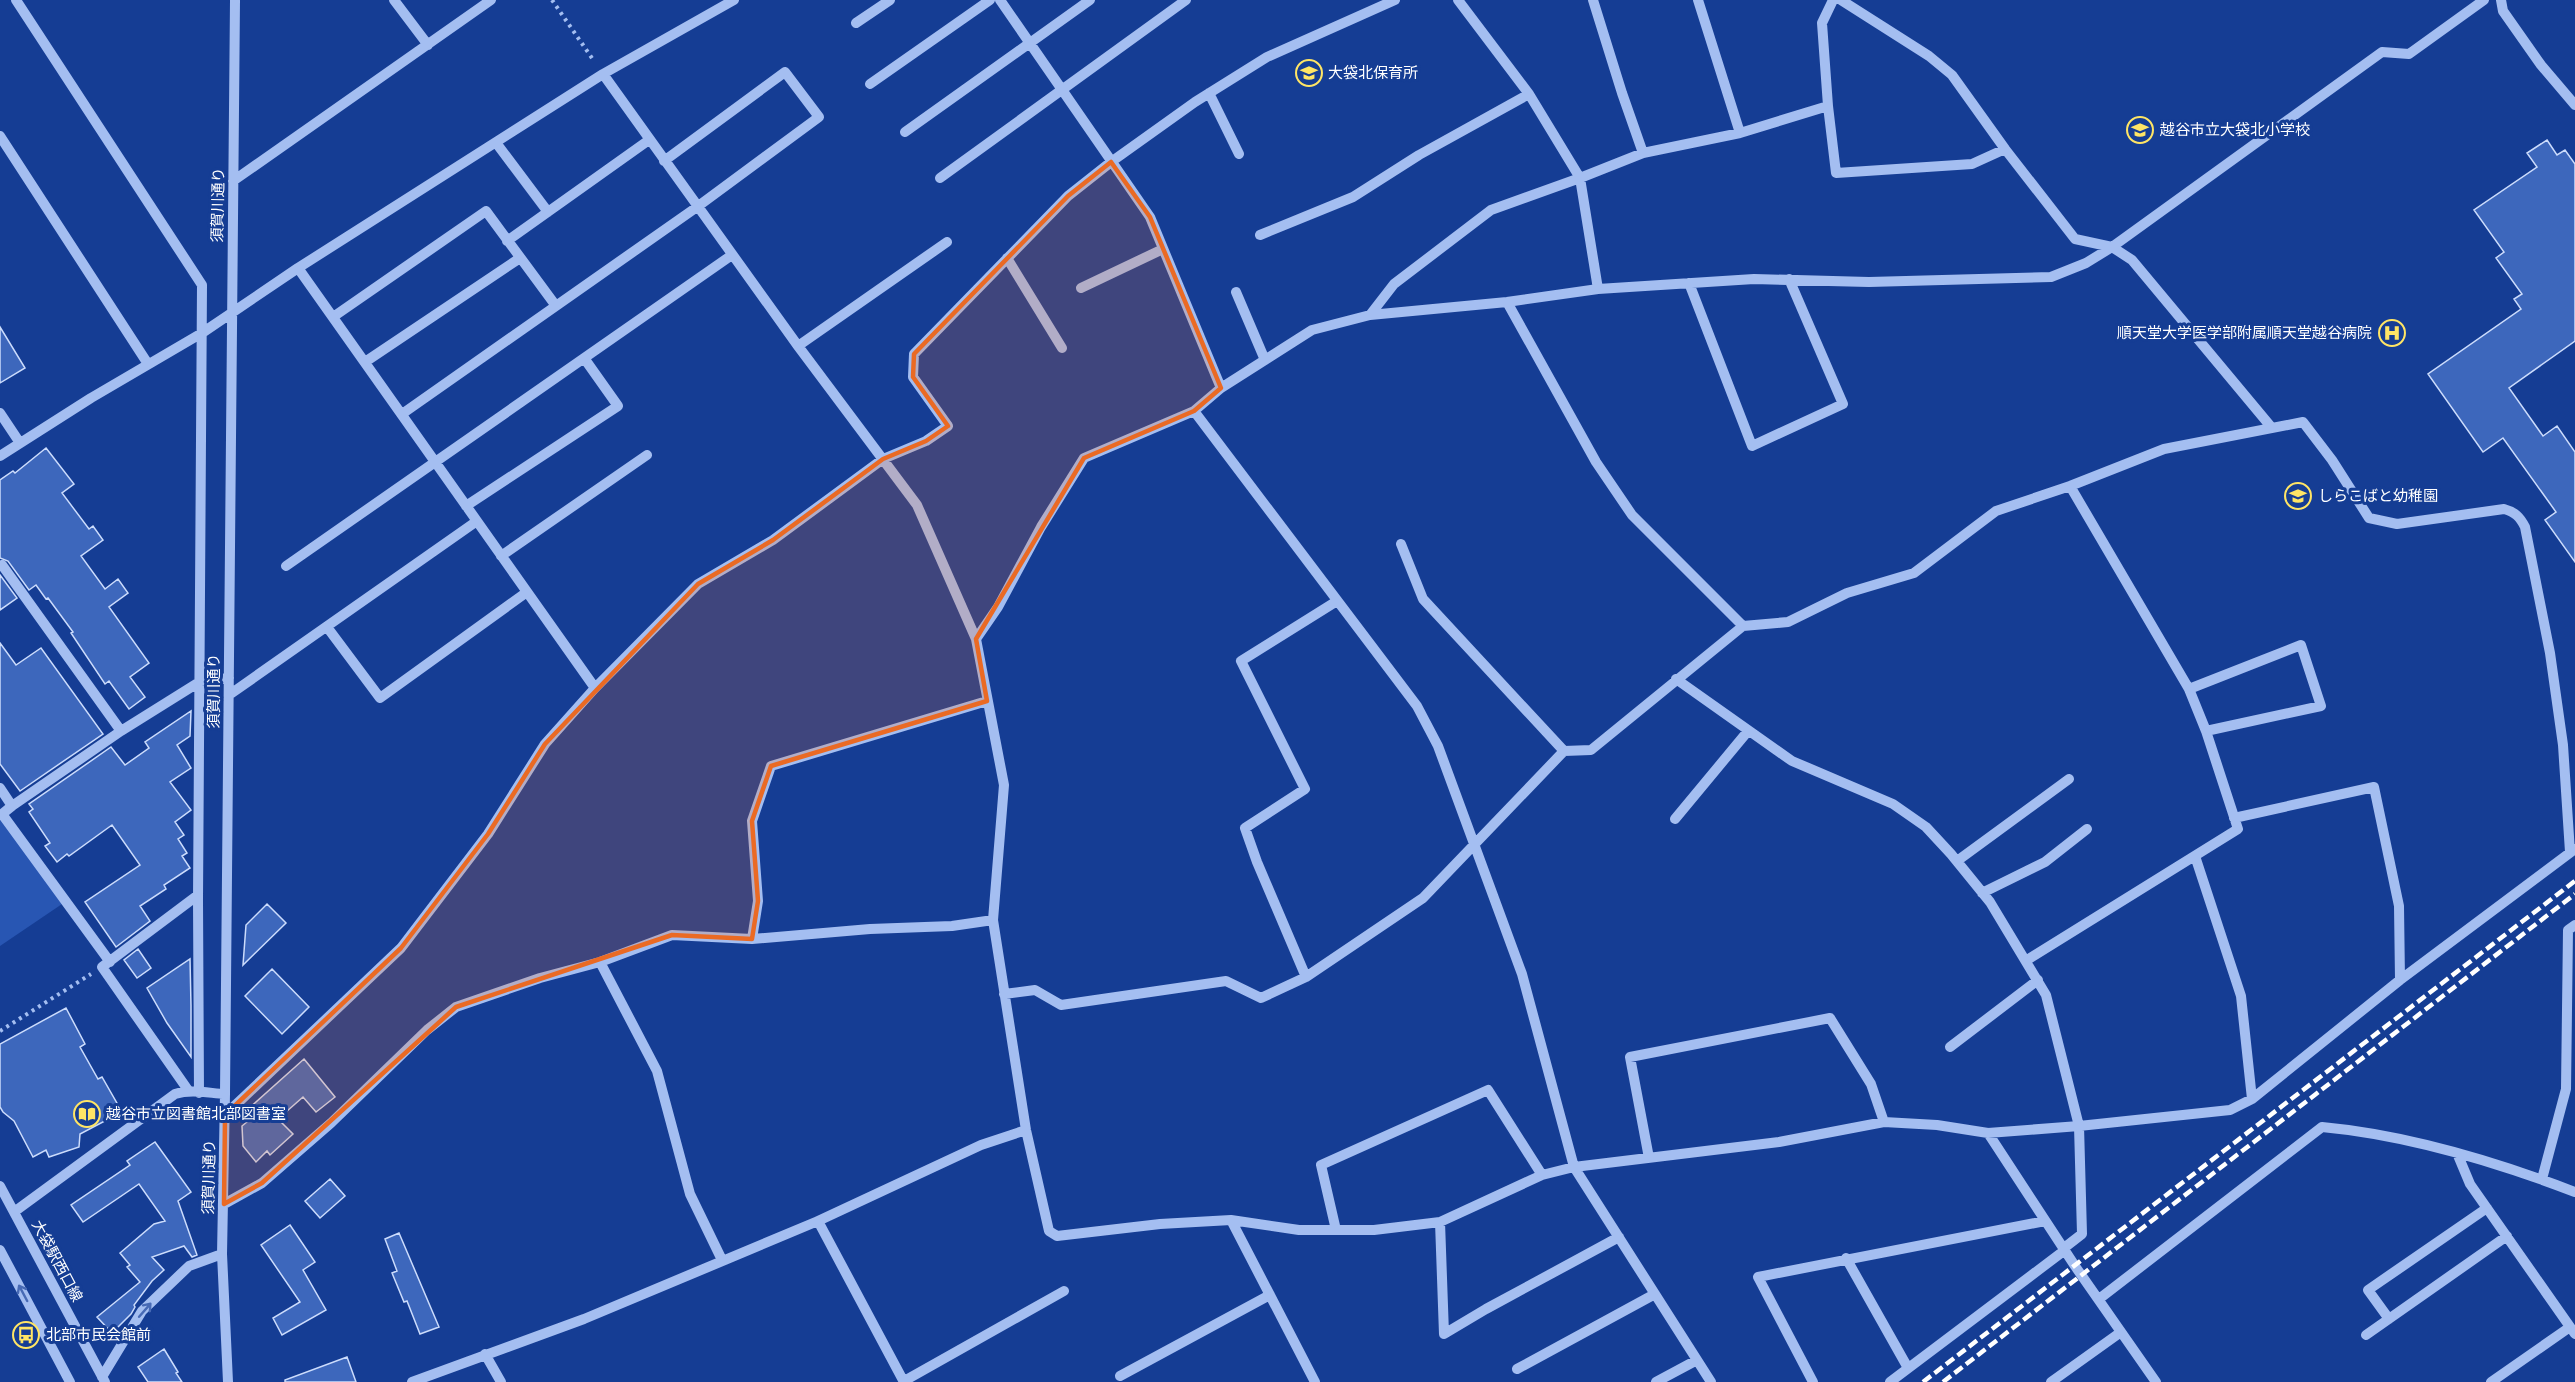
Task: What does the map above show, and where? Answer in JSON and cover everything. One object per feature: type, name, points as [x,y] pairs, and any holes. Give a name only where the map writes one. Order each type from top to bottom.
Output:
[{"type":"street","points":[[16,0],[202,285],[198,895],[200,1093]]},
{"type":"street","name":"須賀川通り","points":[[228,1382],[222,1254],[235,0]]},
{"type":"street","points":[[394,0],[428,45]]},
{"type":"street","points":[[233,181],[491,0]]},
{"type":"street","points":[[0,456],[202,333],[298,268],[497,144],[603,74],[734,0]]},
{"type":"street","points":[[856,23],[890,0]]},
{"type":"street","points":[[870,84],[990,0]]},
{"type":"street","points":[[1000,0],[1150,217],[1221,388]]},
{"type":"street","points":[[905,132],[1090,0]]},
{"type":"street","points":[[940,178],[1186,0]]},
{"type":"street","points":[[225,1115],[401,948],[488,834],[545,744],[595,688],[698,584],[773,540],[883,459],[926,441],[948,426],[913,377],[914,354],[1068,196],[1111,162],[1209,93],[1267,57],[1395,0]]},
{"type":"street","points":[[1458,0],[1529,94],[1580,178],[1598,289]]},
{"type":"street","points":[[1593,0],[1643,153]]},
{"type":"street","points":[[1698,0],[1740,133]]},
{"type":"street","points":[[1833,0],[1822,23],[1836,173],[1972,164],[2005,149]]},
{"type":"street","points":[[1841,0],[1929,56],[1952,75],[2005,149],[2075,239],[2112,247],[2132,260],[2272,428]]},
{"type":"street","points":[[976,639],[998,607],[1041,527],[1084,458],[1194,411],[1221,388],[1311,330],[1370,315],[1507,302],[1598,289],[1754,279],[1869,282],[2051,278],[2086,263],[2112,247],[2382,52],[2409,54],[2484,0]]},
{"type":"street","points":[[2501,0],[2503,11],[2541,65],[2575,105]]},
{"type":"street","points":[[402,414],[697,207],[819,117],[784,72],[664,161]]},
{"type":"street","points":[[603,74],[798,346],[918,505],[976,639],[1004,785],[993,920],[1004,994],[1026,1130],[1049,1231],[1057,1236],[1160,1224],[1231,1221],[1299,1230],[1374,1230],[1440,1222],[1542,1175],[1574,1167],[1779,1142],[1884,1122],[1937,1125],[1988,1133],[2230,1110],[2252,1099],[2400,980],[2573,850],[2563,745],[2550,653],[2525,527],[2521,518],[2512,511],[2504,510],[2397,524],[2369,518],[2332,460],[2303,422],[2164,449],[2070,486],[1996,511],[1914,573],[1847,593],[1788,622],[1743,626],[1591,750],[1564,752],[1423,898],[1306,977],[1261,998],[1226,981],[1061,1005],[1035,990],[1004,994]]},
{"type":"street","points":[[1209,93],[1239,154]]},
{"type":"street","points":[[1260,235],[1353,197],[1419,155],[1529,94]]},
{"type":"street","points":[[1370,315],[1394,284],[1491,210],[1643,153],[1740,133],[1828,106]]},
{"type":"street","points":[[0,136],[148,364]]},
{"type":"street","points":[[507,241],[649,140]]},
{"type":"street","points":[[497,144],[548,212]]},
{"type":"street","points":[[333,317],[486,211],[556,306]]},
{"type":"street","points":[[798,346],[947,242]]},
{"type":"street","points":[[1082,288],[1163,249]]},
{"type":"street","points":[[286,566],[732,255]]},
{"type":"street","points":[[365,362],[519,258]]},
{"type":"street","points":[[1007,258],[1062,348]]},
{"type":"street","points":[[298,268],[595,688]]},
{"type":"street","points":[[1689,283],[1752,446],[1843,404],[1789,279]]},
{"type":"street","points":[[1236,292],[1265,360]]},
{"type":"street","points":[[1507,302],[1596,462],[1632,515],[1743,626]]},
{"type":"street","points":[[466,506],[618,406],[584,358]]},
{"type":"street","points":[[1194,411],[1417,706],[1438,746],[1522,974],[1574,1167],[1711,1382]]},
{"type":"street","points":[[0,413],[20,443]]},
{"type":"street","points":[[501,556],[647,455]]},
{"type":"street","points":[[2027,960],[2238,829],[2206,731],[2189,689],[2070,486]]},
{"type":"street","points":[[229,695],[477,521]]},
{"type":"street","points":[[1401,544],[1423,599],[1564,752]]},
{"type":"street","points":[[0,567],[2,565],[121,731]]},
{"type":"street","points":[[327,627],[380,698],[527,592]]},
{"type":"street","points":[[1306,977],[1245,828],[1305,789],[1241,661],[1337,601]]},
{"type":"street","points":[[2189,689],[2301,645],[2321,706],[2206,731]]},
{"type":"street","points":[[188,1090],[106,964],[2,814],[121,731],[201,681],[229,678]]},
{"type":"street","points":[[1676,679],[1792,760],[1893,804],[1926,827],[1982,893],[2027,960],[2046,995],[2079,1126],[2082,1234],[1890,1382]]},
{"type":"street","points":[[752,939],[758,902],[752,822],[771,766],[987,701]]},
{"type":"street","points":[[1675,819],[1748,730]]},
{"type":"street","points":[[1957,861],[2069,779]]},
{"type":"street","points":[[2234,818],[2374,787],[2399,906],[2400,980]]},
{"type":"street","points":[[0,788],[12,806]]},
{"type":"street","points":[[1982,893],[2045,862],[2087,830]]},
{"type":"street","points":[[2195,856],[2241,996],[2252,1099]]},
{"type":"street","points":[[106,964],[198,895]]},
{"type":"street","points":[[224,1204],[262,1183],[331,1123],[427,1030],[456,1007],[540,978],[600,962],[672,935],[752,939],[870,929],[952,926],[993,920]]},
{"type":"street","points":[[2542,1179],[2565,1089],[2572,1040],[2568,930],[2575,925]]},
{"type":"street","points":[[600,962],[657,1071],[690,1194],[722,1260]]},
{"type":"street","points":[[1950,1047],[2038,980]]},
{"type":"street","points":[[1649,1158],[1630,1057],[1830,1018],[1871,1084],[1884,1122]]},
{"type":"street","points":[[14,1212],[175,1094],[188,1090],[225,1094]]},
{"type":"street","points":[[1336,1230],[1321,1165],[1488,1090],[1542,1175]]},
{"type":"street","points":[[2099,1299],[2322,1127],[2353,1130],[2417,1142],[2542,1179],[2575,1192]]},
{"type":"street","points":[[412,1382],[584,1319],[818,1221],[981,1145],[1026,1130]]},
{"type":"street","points":[[1988,1133],[2157,1382]]},
{"type":"street","points":[[2457,1153],[2470,1184],[2573,1330],[2491,1382]]},
{"type":"street","name":"大袋駅西口線","points":[[0,1185],[103,1379]]},
{"type":"street","points":[[2389,1319],[2368,1290],[2487,1209]]},
{"type":"street","points":[[818,1221],[904,1381],[1064,1291]]},
{"type":"street","points":[[1231,1221],[1315,1382]]},
{"type":"street","points":[[1813,1382],[1758,1277],[1846,1258],[2046,1221]]},
{"type":"street","points":[[1440,1222],[1444,1334],[1619,1237]]},
{"type":"street","points":[[2366,1335],[2507,1236]]},
{"type":"street","points":[[0,1250],[70,1382]]},
{"type":"street","points":[[103,1379],[142,1311],[189,1266],[222,1254]]},
{"type":"street","points":[[1846,1258],[1908,1368]]},
{"type":"street","points":[[1516,1369],[1655,1294]]},
{"type":"street","points":[[1120,1376],[1270,1295]]},
{"type":"street","points":[[2051,1382],[2121,1332]]},
{"type":"street","points":[[485,1354],[501,1382]]},
{"type":"street","points":[[1656,1382],[1697,1360]]},
{"type":"path","points":[[552,0],[603,74]]},
{"type":"path","points":[[0,1031],[106,964]]},
{"type":"highlighted area","points":[[1111,162],[1150,217],[1221,388],[1194,411],[1084,458],[976,639],[987,701],[771,766],[752,821],[758,901],[752,939],[672,935],[456,1007],[262,1183],[224,1204],[225,1115],[401,948],[488,834],[545,744],[698,584],[773,540],[883,459],[926,441],[948,426],[913,377],[914,354],[1068,196]]},
{"type":"shaded area","points":[[0,815],[65,902],[0,946]]},
{"type":"building","points":[[2547,140],[2557,155],[2565,150],[2575,164],[2575,341],[2509,388],[2543,436],[2557,426],[2575,452],[2575,562],[2545,520],[2556,512],[2503,438],[2483,452],[2428,374],[2521,309],[2514,299],[2522,294],[2496,258],[2504,252],[2474,210],[2537,167],[2527,153]]},
{"type":"building","points":[[0,327],[25,368],[0,383]]},
{"type":"building","points":[[46,448],[74,484],[62,493],[89,529],[93,526],[103,540],[81,556],[105,589],[118,579],[128,593],[109,607],[149,663],[130,677],[145,697],[129,709],[109,681],[105,684],[71,633],[73,632],[48,598],[46,599],[36,585],[29,590],[8,561],[0,558],[0,480],[13,471],[15,473]]},
{"type":"building","points":[[0,575],[17,598],[0,610]]},
{"type":"building","points":[[0,643],[16,665],[41,648],[103,734],[20,791],[0,764]]},
{"type":"building","points":[[191,711],[190,736],[177,745],[191,768],[170,782],[191,810],[175,822],[184,835],[178,839],[187,853],[182,856],[190,868],[164,885],[166,889],[140,906],[150,921],[116,947],[85,902],[140,865],[112,825],[57,862],[45,846],[50,843],[29,812],[33,809],[29,804],[111,747],[125,765],[149,748],[145,742]]},
{"type":"building","points":[[267,904],[286,923],[243,965],[246,925]]},
{"type":"building","points":[[138,949],[151,968],[137,978],[124,960]]},
{"type":"building","points":[[190,959],[191,1057],[167,1023],[147,988]]},
{"type":"building","points":[[272,969],[309,1007],[282,1034],[245,996]]},
{"type":"building","points":[[66,1008],[85,1044],[80,1047],[98,1079],[102,1077],[122,1112],[80,1134],[79,1147],[49,1157],[46,1150],[33,1157],[14,1121],[0,1107],[0,1044]]},
{"type":"building","points":[[304,1059],[335,1097],[316,1112],[303,1097],[278,1119],[293,1134],[270,1155],[267,1151],[256,1162],[243,1146],[242,1126],[253,1117],[247,1110]]},
{"type":"building","points":[[155,1142],[191,1192],[178,1201],[197,1255],[192,1257],[184,1246],[152,1257],[164,1270],[152,1281],[134,1305],[131,1314],[112,1333],[97,1317],[140,1282],[127,1267],[130,1265],[120,1253],[154,1224],[165,1221],[139,1184],[83,1222],[71,1205],[130,1165],[127,1161]]},
{"type":"building","points":[[330,1179],[345,1196],[320,1218],[305,1201]]},
{"type":"building","points":[[290,1225],[315,1262],[303,1270],[326,1310],[282,1335],[273,1318],[300,1302],[261,1245]]},
{"type":"building","points":[[399,1233],[439,1327],[420,1334],[407,1301],[404,1302],[392,1273],[397,1271],[385,1239]]},
{"type":"building","points":[[164,1349],[182,1382],[148,1382],[138,1367]]},
{"type":"building","points":[[347,1357],[356,1382],[285,1382],[285,1380]]},
{"type":"railway","points":[[1923,1382],[2575,881]]},
{"type":"railway","points":[[1943,1382],[2575,894]]},
{"type":"place","name":"大袋北保育所","points":[[1309,73]]},
{"type":"place","name":"越谷市立大袋北小学校","points":[[2140,130]]},
{"type":"place","name":"順天堂大学医学部附属順天堂越谷病院","points":[[2392,333]]},
{"type":"place","name":"しらこばと幼稚園","points":[[2298,496]]},
{"type":"place","name":"越谷市立図書館北部図書室","points":[[87,1114]]},
{"type":"place","name":"北部市民会館前","points":[[26,1335]]}]
